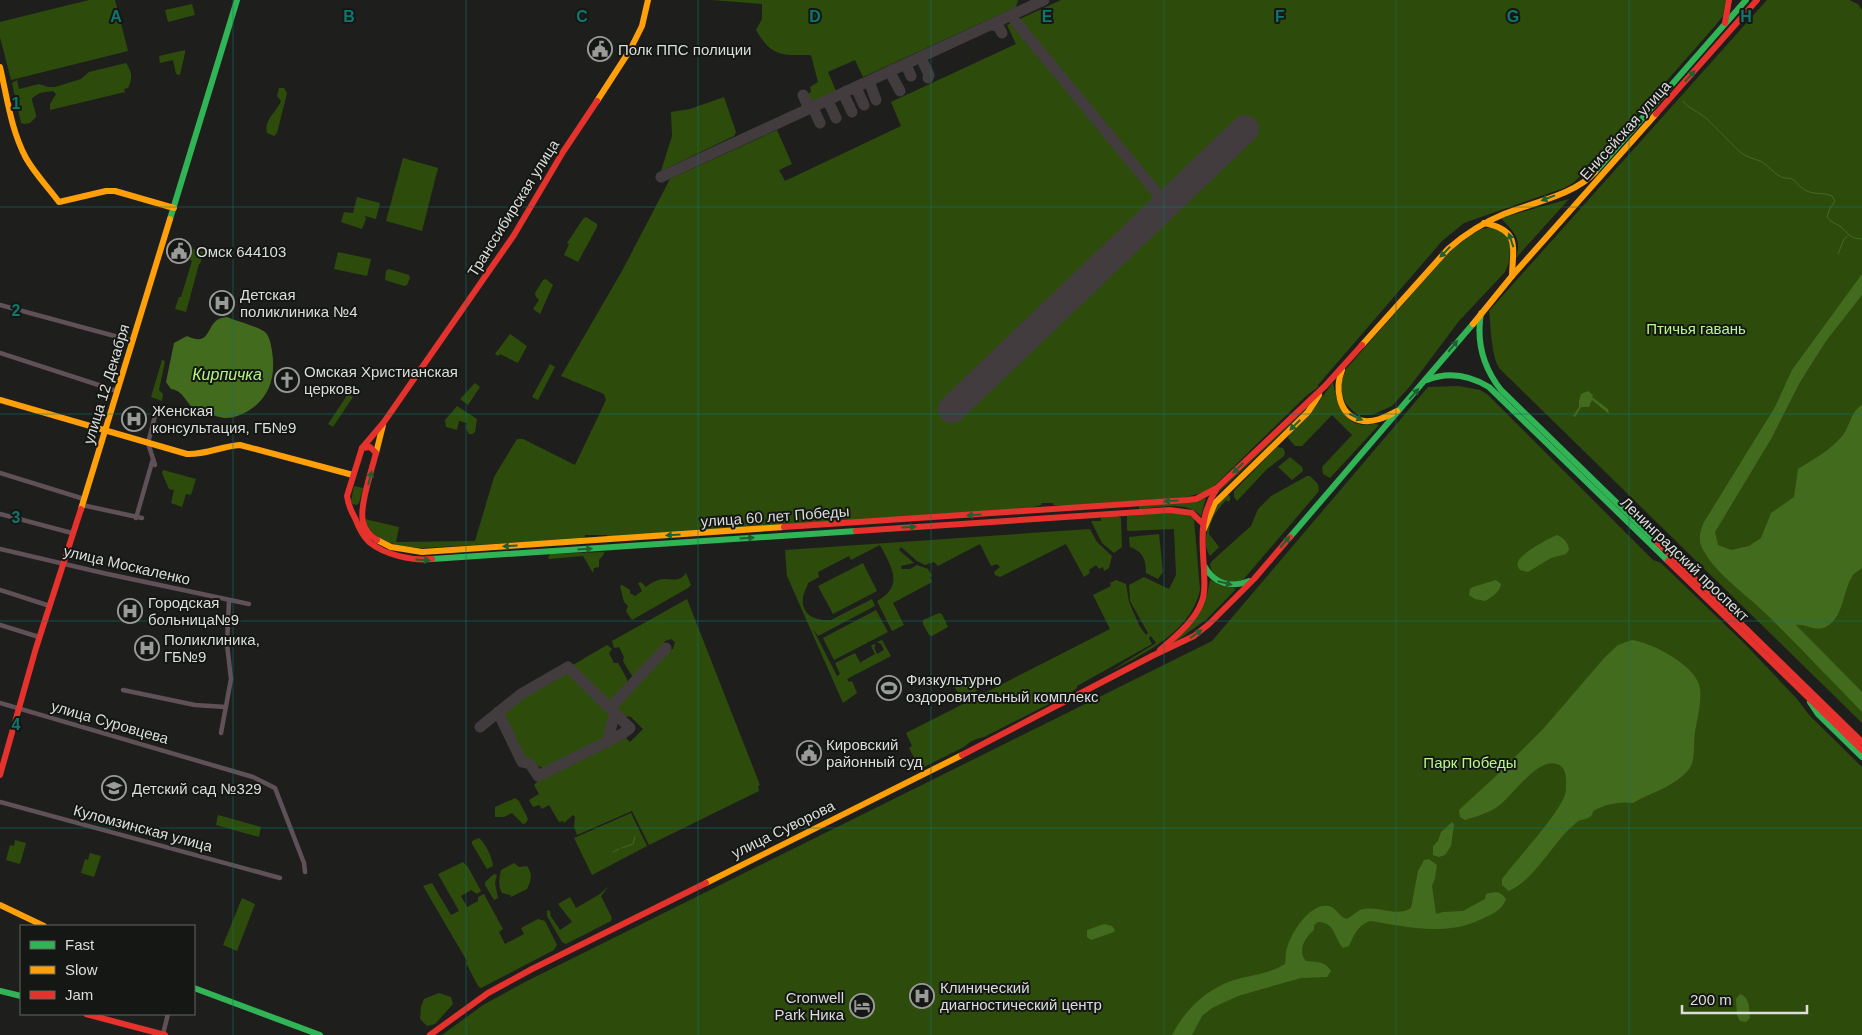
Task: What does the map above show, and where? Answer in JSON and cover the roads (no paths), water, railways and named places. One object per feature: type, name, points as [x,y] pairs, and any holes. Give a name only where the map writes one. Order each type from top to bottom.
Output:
[{"type":"main road","name":"улица 12 Декабря","points":[[0,775],[40,637],[237,0]]},
{"type":"main road","name":"Транссибирская улица","points":[[384,422],[508,243],[626,56],[642,26],[648,0]]},
{"type":"main road","points":[[1725,23],[1729,0]]},
{"type":"main road","name":"Енисейская улица","points":[[1325,386],[1448,249],[1463,235],[1484,223],[1567,191],[1591,176],[1746,0]]},
{"type":"main road","name":"Енисейская улица","points":[[1152,656],[1194,636],[1209,624],[1254,579],[1404,406],[1512,276],[1757,0]]},
{"type":"main road","points":[[0,67],[23,150],[34,169],[60,202],[106,191],[115,191],[174,208]]},
{"type":"main road","points":[[1484,223],[1499,225],[1509,233],[1514,250],[1512,276]]},
{"type":"main road","name":"Ленинградский проспект","points":[[1482,311],[1479,327],[1481,356],[1487,370],[1501,390],[1862,742]]},
{"type":"main road","points":[[1347,361],[1339,375],[1337,385],[1344,408],[1352,416],[1359,420],[1376,420],[1404,406]]},
{"type":"main road","name":"Ленинградский проспект","points":[[1425,381],[1435,376],[1449,374],[1477,380],[1489,387],[1862,750]]},
{"type":"main road","points":[[1152,656],[1176,637],[1198,610],[1204,593],[1201,522],[1206,506],[1218,488],[1325,386]]},
{"type":"main road","points":[[1202,534],[1215,503],[1308,412],[1325,386]]},
{"type":"main road","points":[[0,400],[193,455],[225,446],[240,446],[353,475]]},
{"type":"main road","points":[[364,504],[356,508],[348,504],[353,475],[362,448],[384,422]]},
{"type":"main road","name":"улица 60 лет Победы","points":[[384,422],[364,504],[362,520],[368,533],[379,542],[422,552],[1134,504],[1196,499],[1218,488]]},
{"type":"main road","points":[[362,448],[370,447],[376,453]]},
{"type":"main road","name":"улица 60 лет Победы","points":[[348,504],[365,537],[373,545],[386,552],[422,560],[1170,510],[1186,511],[1196,515],[1201,522]]},
{"type":"main road","points":[[1134,504],[1134,512]]},
{"type":"main road","points":[[1066,508],[1067,516]]},
{"type":"main road","points":[[994,513],[994,521]]},
{"type":"main road","points":[[794,527],[795,535]]},
{"type":"main road","points":[[641,537],[642,545]]},
{"type":"main road","points":[[494,547],[494,556]]},
{"type":"main road","points":[[1204,564],[1212,578],[1227,584],[1236,585],[1254,579]]},
{"type":"main road","name":"улица Суворова","points":[[430,1035],[488,993],[532,969],[1024,724],[1152,656]]},
{"type":"main road","points":[[1804,693],[1818,714],[1862,757]]},
{"type":"main road","points":[[0,905],[42,925]]},
{"type":"main road","points":[[195,988],[320,1035]]},
{"type":"main road","points":[[0,991],[20,996]]},
{"type":"main road","points":[[90,1015],[164,1035]]},
{"type":"street","points":[[0,305],[133,341]]},
{"type":"street","points":[[0,353],[117,391]]},
{"type":"street","points":[[136,518],[154,462],[148,443],[157,408]]},
{"type":"street","points":[[0,473],[83,502],[136,518],[142,518]]},
{"type":"street","points":[[0,514],[72,534]]},
{"type":"street","name":"улица Москаленко","points":[[0,548],[63,564],[248,604]]},
{"type":"street","points":[[0,590],[50,606]]},
{"type":"street","points":[[221,734],[231,679],[227,644],[229,601]]},
{"type":"street","points":[[0,625],[40,637]]},
{"type":"street","points":[[124,690],[195,705],[226,707]]},
{"type":"street","name":"улица Суровцева","points":[[0,703],[212,764],[253,777],[275,788],[304,863],[305,872]]},
{"type":"street","name":"Куломзинская улица","points":[[0,802],[280,878]]},
{"type":"street","points":[[164,1035],[168,1015]]},
{"type":"water","points":[[1862,274],[1862,295],[1826,341],[1800,382],[1771,439],[1715,532],[1718,545],[1731,550],[1749,546],[1761,538],[1771,513],[1794,497],[1798,469],[1822,454],[1843,435],[1855,411],[1862,405],[1862,568],[1853,575],[1849,582],[1839,612],[1830,624],[1820,629],[1796,625],[1862,692],[1862,712],[1776,623],[1714,566],[1702,548],[1700,538],[1704,522],[1775,407],[1792,370]]},
{"type":"water","name":"Кирпичка","points":[[227,317],[253,326],[266,333],[271,346],[273,369],[270,386],[262,400],[256,406],[235,417],[226,418],[218,417],[192,407],[180,393],[171,389],[166,382],[174,343],[187,336],[202,339],[215,322]]},
{"type":"water","points":[[1588,391],[1593,395],[1592,397],[1608,409],[1609,414],[1592,400],[1589,407],[1581,407],[1575,417],[1573,416],[1579,407],[1581,394]]},
{"type":"water","points":[[1557,535],[1564,539],[1568,545],[1569,550],[1566,554],[1551,558],[1528,572],[1520,570],[1518,562],[1524,555]]},
{"type":"water","points":[[1496,580],[1501,584],[1499,589],[1485,601],[1475,599],[1469,595],[1470,589],[1473,587]]},
{"type":"water","points":[[1632,640],[1650,645],[1670,655],[1687,668],[1698,682],[1700,700],[1691,765],[1684,775],[1662,789],[1633,803],[1604,806],[1595,810],[1589,817],[1577,822],[1528,877],[1509,891],[1502,885],[1502,879],[1558,809],[1566,790],[1565,771],[1557,764],[1549,763],[1533,772],[1503,802],[1486,813],[1465,820],[1460,817],[1459,810],[1544,728],[1605,657],[1618,645]]},
{"type":"water","points":[[1452,822],[1454,825],[1451,846],[1445,855],[1439,857],[1433,855],[1433,846],[1438,841],[1441,832]]},
{"type":"water","points":[[1429,859],[1437,865],[1432,886],[1436,914],[1463,911],[1485,899],[1486,894],[1492,892],[1502,894],[1506,899],[1504,903],[1500,909],[1470,924],[1442,929],[1414,928],[1370,921],[1359,928],[1349,946],[1343,948],[1334,931],[1328,925],[1318,922],[1305,940],[1302,953],[1306,961],[1326,965],[1331,971],[1327,977],[1301,978],[1238,996],[1212,1008],[1202,1016],[1192,1035],[1172,1035],[1190,1009],[1214,989],[1234,980],[1266,972],[1285,964],[1286,950],[1297,927],[1315,909],[1329,906],[1347,919],[1360,910],[1373,909],[1399,912],[1411,908],[1418,871],[1424,860]]},
{"type":"water","points":[[1104,924],[1112,926],[1115,930],[1114,932],[1091,940],[1087,937],[1087,930]]},
{"type":"water","points":[[1740,994],[1746,998],[1748,1004],[1750,1018],[1746,1022],[1740,1021],[1737,1015],[1736,999]]},
{"type":"waterway","points":[[1683,101],[1707,119],[1744,155],[1763,163],[1780,177],[1792,179],[1807,191],[1832,196],[1835,201],[1827,217],[1852,237],[1862,239]]},
{"type":"waterway","points":[[1838,254],[1844,239],[1848,236]]},
{"type":"waterway","points":[[622,848],[633,844],[635,837]]},
{"type":"waterway","points":[[613,852],[619,849]]},
{"type":"place","name":"Полк ППС полиции","points":[[600,49]]},
{"type":"place","name":"Омск 644103","points":[[179,251]]},
{"type":"place","name":"Детская поликлиника №4","points":[[222,303]]},
{"type":"place","name":"Омская Христианская церковь","points":[[287,380]]},
{"type":"place","name":"Женская консультация, ГБ№9","points":[[134,419]]},
{"type":"place","name":"Городская больница№9","points":[[130,611]]},
{"type":"place","name":"Поликлиника, ГБ№9","points":[[147,648]]},
{"type":"place","name":"Физкультурно оздоровительный комплекс","points":[[889,688]]},
{"type":"place","name":"Кировский районный суд","points":[[809,753]]},
{"type":"place","name":"Детский сад №329","points":[[114,788]]},
{"type":"place","name":"Клинический диагностический центр","points":[[922,996]]},
{"type":"place","name":"Cronwell Park Ника","points":[[862,1006]]},
{"type":"park label","name":"Птичья гавань","points":[[1696,328]]},
{"type":"park label","name":"Парк Победы","points":[[1470,762]]}]
